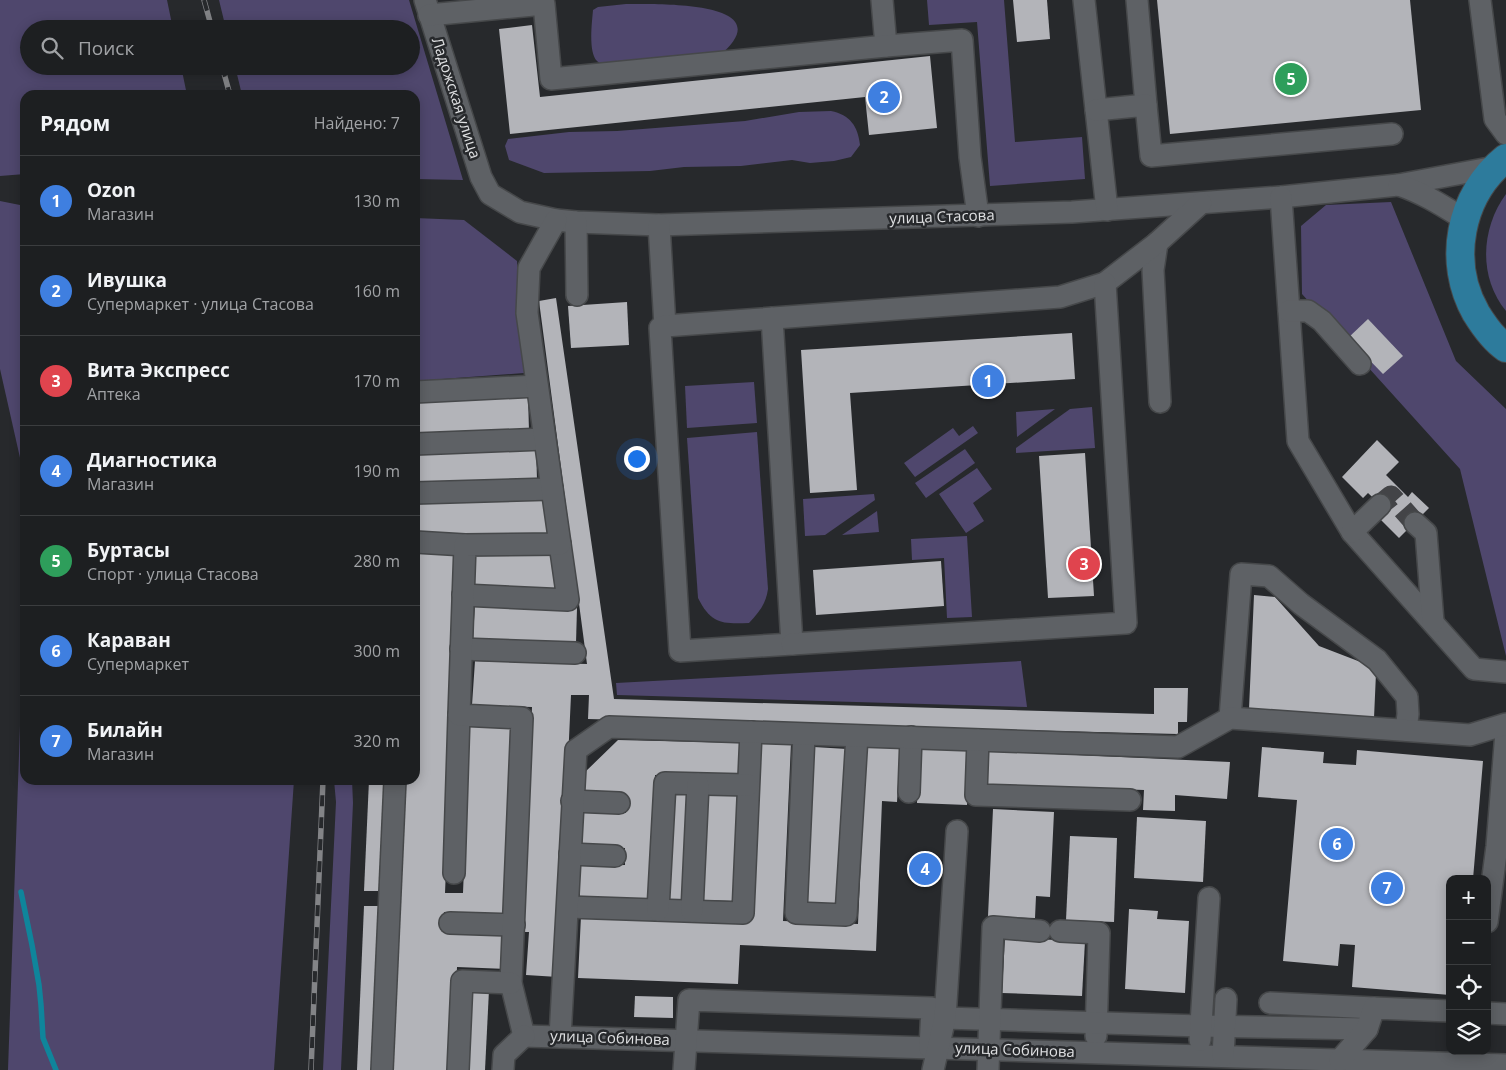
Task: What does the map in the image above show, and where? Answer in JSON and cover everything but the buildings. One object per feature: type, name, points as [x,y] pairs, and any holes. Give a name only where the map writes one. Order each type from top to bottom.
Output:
[{"type":"main road","points":[[1500,162],[1482,182],[1472,200],[1464,220],[1460,256],[1462,274],[1470,301],[1483,325],[1506,348]]},
{"type":"street","points":[[882,0],[886,46]]},
{"type":"street","points":[[1084,0],[1107,210]]},
{"type":"street","points":[[1137,0],[1151,156],[1392,134]]},
{"type":"street","points":[[1480,0],[1495,119],[1506,134]]},
{"type":"street","points":[[427,8],[546,2],[550,79],[962,40],[970,157],[978,216]]},
{"type":"street","name":"Ладожская улица","points":[[427,8],[481,177],[490,194]]},
{"type":"street","points":[[1096,110],[1146,105]]},
{"type":"street","name":"улица Стасова","points":[[490,194],[520,212],[566,221],[659,225],[978,216],[1107,210],[1280,197],[1398,185],[1500,162]]},
{"type":"street","name":"улица Стасова","points":[[1398,185],[1416,191],[1464,220]]},
{"type":"street","points":[[1280,197],[1298,441],[1352,532],[1474,668],[1506,672]]},
{"type":"street","points":[[1105,283],[1126,623],[680,650],[659,330],[665,326],[1060,297],[1105,283],[1157,243],[1201,203]]},
{"type":"street","points":[[566,221],[578,295]]},
{"type":"street","points":[[463,595],[568,600],[527,312],[529,268],[566,221]]},
{"type":"street","points":[[659,225],[665,326]]},
{"type":"street","points":[[1157,243],[1153,270],[1160,402]]},
{"type":"street","points":[[1289,311],[1308,311],[1322,321],[1360,364]]},
{"type":"street","points":[[772,318],[792,644]]},
{"type":"street","points":[[420,392],[537,386]]},
{"type":"street","points":[[420,444],[544,439]]},
{"type":"street","points":[[420,493],[552,490]]},
{"type":"street","points":[[1352,532],[1380,505]]},
{"type":"street","points":[[1415,522],[1426,533],[1433,622]]},
{"type":"street","points":[[420,542],[465,545],[560,544]]},
{"type":"street","points":[[454,873],[465,545]]},
{"type":"street","points":[[1230,718],[1241,574],[1260,575],[1270,576],[1301,604],[1377,660],[1407,697],[1408,714],[1406,730]]},
{"type":"street","points":[[461,649],[575,653]]},
{"type":"street","points":[[459,714],[522,718],[512,983],[524,1036],[504,1055],[503,1070]]},
{"type":"street","points":[[560,1037],[576,750],[609,727],[1178,746],[1230,718],[1470,735],[1506,724]]},
{"type":"street","points":[[568,907],[743,913],[751,732]]},
{"type":"street","points":[[1487,920],[1497,846],[1506,732]]},
{"type":"street","points":[[804,735],[796,913],[846,915],[857,736]]},
{"type":"street","points":[[908,792],[911,738]]},
{"type":"street","points":[[978,740],[976,794],[1130,800]]},
{"type":"street","points":[[658,910],[665,783],[748,784]]},
{"type":"street","points":[[692,911],[698,784]]},
{"type":"street","points":[[382,1070],[395,785]]},
{"type":"street","points":[[572,802],[619,803]]},
{"type":"street","points":[[934,1048],[945,1018],[957,831]]},
{"type":"street","points":[[570,854],[615,856]]},
{"type":"street","points":[[1200,1056],[1200,1026],[1209,898]]},
{"type":"street","points":[[450,923],[514,925]]},
{"type":"street","points":[[988,1060],[993,927],[1099,933],[1095,1053]]},
{"type":"street","points":[[458,1070],[462,981],[512,983]]},
{"type":"street","points":[[1223,1056],[1226,999]]},
{"type":"street","points":[[684,1070],[689,1000],[932,1008],[933,1070]]},
{"type":"street","points":[[1270,1002],[1446,1011]]},
{"type":"street","points":[[1340,1060],[1367,1029],[1374,1008]]},
{"type":"street","points":[[1491,1013],[1506,1014]]},
{"type":"street","points":[[945,1018],[1367,1029]]},
{"type":"street","name":"улица Собинова","points":[[524,1036],[934,1048],[988,1060],[1095,1053],[1223,1056],[1293,1064],[1340,1060],[1506,1064]]},
{"type":"shaded area","points":[[0,0],[167,0],[171,20],[20,20],[20,75],[183,75],[186,90],[20,90],[20,174],[0,176]]},
{"type":"shaded area","points":[[219,0],[409,0],[415,20],[224,20]]},
{"type":"shaded area","points":[[927,0],[1004,0],[1015,142],[1082,137],[1085,179],[990,186],[977,22],[929,25]]},
{"type":"shaded area","points":[[626,4],[662,4],[709,9],[727,15],[737,25],[735,38],[718,57],[608,66],[602,64],[597,61],[592,51],[593,10],[598,7]]},
{"type":"shaded area","points":[[420,37],[463,180],[420,179],[420,90],[241,90],[237,75],[420,75]]},
{"type":"shaded area","points":[[831,111],[843,115],[855,127],[860,145],[851,157],[810,163],[792,160],[741,166],[684,167],[650,171],[544,173],[509,160],[505,146],[508,139],[569,132],[617,131],[745,121],[799,112]]},
{"type":"shaded area","points":[[1506,194],[1506,311],[1497,298],[1491,283],[1487,268],[1486,252],[1492,222]]},
{"type":"shaded area","points":[[0,201],[20,205],[20,458],[0,369]]},
{"type":"shaded area","points":[[1391,202],[1456,361],[1506,409],[1506,656],[1460,469],[1302,294],[1301,226],[1326,205]]},
{"type":"shaded area","points":[[420,218],[464,220],[517,261],[524,373],[420,381]]},
{"type":"shaded area","points":[[754,382],[757,423],[687,428],[685,386]]},
{"type":"shaded area","points":[[1092,407],[1095,448],[1016,453],[1016,448],[1070,409]]},
{"type":"shaded area","points":[[1055,409],[1017,437],[1016,412]]},
{"type":"shaded area","points":[[973,426],[978,433],[915,477],[904,463],[953,428],[959,436]]},
{"type":"shaded area","points":[[757,432],[768,589],[766,599],[749,623],[718,621],[708,613],[698,598],[687,438]]},
{"type":"shaded area","points":[[965,449],[975,463],[926,498],[915,483]]},
{"type":"shaded area","points":[[977,468],[992,489],[973,503],[984,521],[966,533],[939,494]]},
{"type":"shaded area","points":[[874,494],[875,500],[825,535],[805,536],[803,499]]},
{"type":"shaded area","points":[[877,511],[879,532],[842,535]]},
{"type":"shaded area","points":[[967,536],[972,617],[947,618],[944,558],[912,560],[911,539]]},
{"type":"shaded area","points":[[1021,661],[1027,707],[617,695],[616,683]]},
{"type":"shaded area","points":[[20,726],[20,785],[294,785],[274,1070],[8,1070]]},
{"type":"shaded area","points":[[334,785],[352,785],[341,1070],[323,1070],[336,802]]},
{"type":"waterway","points":[[21,892],[39,985],[43,1038],[56,1070]]},
{"type":"tunnel","points":[[1380,505],[1391,496],[1415,523]]},
{"type":"railway","points":[[204,0],[210,20]]},
{"type":"railway","points":[[224,75],[229,90]]},
{"type":"railway","points":[[311,1070],[323,785]]},
{"type":"place","name":"Буртасы","points":[[1291,79]]},
{"type":"place","name":"Ивушка","points":[[884,97]]},
{"type":"place","name":"Ozon","points":[[988,381]]},
{"type":"place","name":"Вита Экспресс","points":[[1084,564]]},
{"type":"place","name":"Караван","points":[[1337,844]]},
{"type":"place","name":"Диагностика","points":[[925,869]]},
{"type":"place","name":"Билайн","points":[[1387,888]]}]
